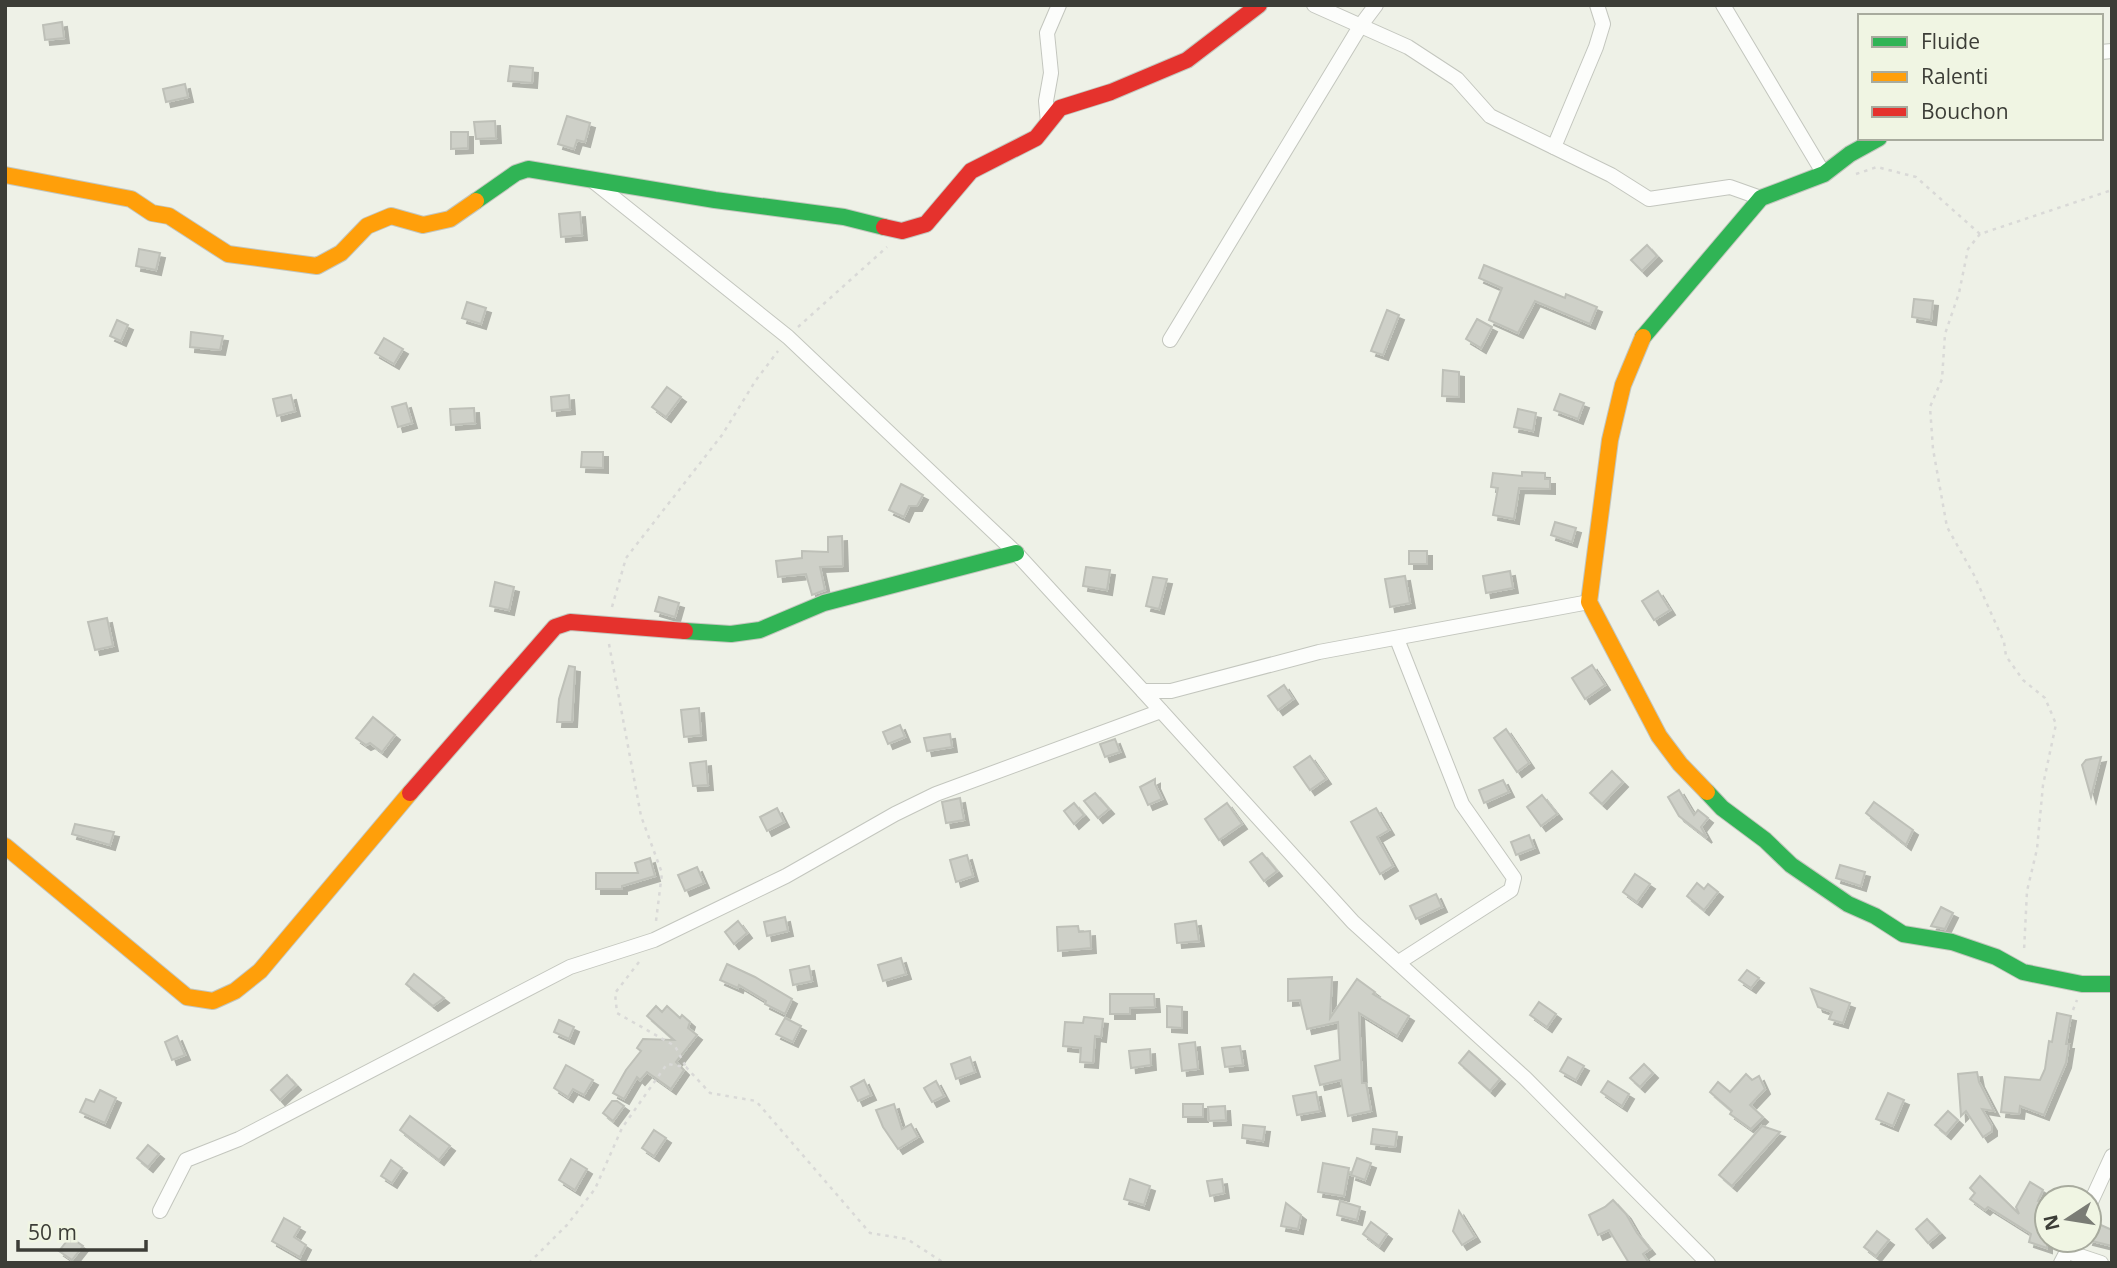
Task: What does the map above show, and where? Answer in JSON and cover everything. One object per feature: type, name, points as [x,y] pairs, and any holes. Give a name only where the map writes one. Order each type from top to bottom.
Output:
[{"type":"street","points":[[1048,123],[1046,101],[1051,73],[1047,33],[1059,5]]},
{"type":"street","points":[[5,174],[131,199],[152,213],[169,216],[228,254],[317,266],[341,253],[367,226],[391,216],[423,225],[450,219],[516,173],[528,169],[844,216],[902,231],[926,224],[971,171],[1036,138],[1060,108],[1111,92],[1187,60],[1259,5]]},
{"type":"street","points":[[1314,5],[1408,47],[1457,79],[1490,116],[1611,175],[1649,199],[1730,187],[1761,198]]},
{"type":"street","points":[[1170,340],[1361,25],[1376,5]]},
{"type":"street","points":[[1554,147],[1603,24],[1597,5]]},
{"type":"street","points":[[1723,5],[1824,174]]},
{"type":"street","points":[[1875,140],[1850,154],[1824,174],[1761,198],[1643,336],[1623,385],[1610,440],[1588,602],[1659,736],[1680,764],[1722,808],[1765,840],[1791,864],[1848,904],[1903,934],[1952,942],[1996,957],[2023,972],[2082,984],[2112,984]]},
{"type":"street","points":[[592,180],[788,337],[1016,552],[1353,922],[1525,1078],[1708,1263]]},
{"type":"street","points":[[5,846],[187,997],[213,1001],[235,991],[260,971],[406,797],[555,627],[570,622],[731,634],[750,631],[824,603],[1016,552]]},
{"type":"street","points":[[1143,691],[1171,691],[1319,652],[1588,602]]},
{"type":"street","points":[[1396,639],[1462,804],[1514,878],[1511,890],[1399,962]]},
{"type":"street","points":[[160,1211],[186,1160],[239,1139],[570,967],[666,934],[786,876],[895,814],[936,794],[1161,711]]},
{"type":"street","points":[[2099,1184],[2112,1156]]},
{"type":"street","points":[[2073,1254],[2101,1263]]},
{"type":"path","points":[[1824,174],[1835,180],[1877,167],[1916,177],[1980,234]]},
{"type":"path","points":[[2023,972],[2027,891],[2037,849],[2043,785],[2056,724],[2045,698],[2023,680],[2006,656],[2004,642],[1975,575],[1947,527],[1933,449],[1930,407],[1942,379],[1945,334],[1959,293],[1968,249],[1980,234],[2112,190]]},
{"type":"path","points":[[529,1263],[567,1225],[595,1189],[622,1128],[667,1064],[687,1067],[710,1093],[757,1101],[870,1233],[907,1239],[944,1263]]},
{"type":"building","points":[[62,22],[64,38],[45,40],[43,25]]},
{"type":"building","points":[[510,66],[533,68],[532,83],[508,81]]},
{"type":"building","points":[[185,84],[188,97],[166,102],[163,89]]},
{"type":"building","points":[[567,116],[590,123],[585,142],[577,140],[574,149],[558,144]]},
{"type":"building","points":[[495,121],[496,138],[476,139],[474,122]]},
{"type":"building","points":[[451,132],[468,132],[468,148],[451,149]]},
{"type":"building","points":[[580,212],[582,235],[561,237],[559,214]]},
{"type":"building","points":[[1647,245],[1657,256],[1642,271],[1631,260]]},
{"type":"building","points":[[139,249],[160,253],[156,270],[136,266]]},
{"type":"building","points":[[1484,265],[1565,298],[1566,294],[1597,307],[1590,324],[1535,301],[1518,333],[1489,320],[1502,288],[1479,278]]},
{"type":"building","points":[[1914,299],[1933,301],[1931,320],[1912,317]]},
{"type":"building","points":[[467,302],[486,308],[481,324],[462,318]]},
{"type":"building","points":[[1387,310],[1399,315],[1383,355],[1371,351]]},
{"type":"building","points":[[1477,319],[1492,327],[1481,348],[1466,339]]},
{"type":"building","points":[[117,320],[128,325],[121,341],[110,336]]},
{"type":"building","points":[[191,332],[223,336],[220,350],[190,347]]},
{"type":"building","points":[[384,338],[403,349],[394,364],[375,353]]},
{"type":"building","points":[[1443,370],[1459,372],[1459,397],[1442,396]]},
{"type":"building","points":[[667,387],[681,397],[666,417],[652,407]]},
{"type":"building","points":[[1560,394],[1584,403],[1578,419],[1554,410]]},
{"type":"building","points":[[291,395],[295,411],[277,416],[273,399]]},
{"type":"building","points":[[569,395],[570,409],[552,411],[551,397]]},
{"type":"building","points":[[406,403],[412,423],[398,427],[392,407]]},
{"type":"building","points":[[474,408],[475,423],[451,425],[450,409]]},
{"type":"building","points":[[1518,409],[1536,413],[1533,431],[1514,427]]},
{"type":"building","points":[[582,452],[603,452],[603,468],[581,467]]},
{"type":"building","points":[[1522,472],[1545,473],[1545,479],[1550,479],[1550,489],[1519,488],[1514,519],[1493,515],[1498,488],[1491,487],[1493,473],[1522,476]]},
{"type":"building","points":[[901,484],[923,495],[917,506],[909,506],[904,517],[889,510]]},
{"type":"building","points":[[1555,522],[1576,528],[1572,542],[1551,535]]},
{"type":"building","points":[[842,536],[843,566],[820,567],[825,590],[812,595],[806,574],[778,577],[776,561],[802,558],[802,551],[828,552],[828,537]]},
{"type":"building","points":[[1409,551],[1427,551],[1427,564],[1409,564]]},
{"type":"building","points":[[1086,567],[1110,570],[1107,590],[1083,586]]},
{"type":"building","points":[[1510,571],[1513,588],[1486,593],[1483,576]]},
{"type":"building","points":[[1405,576],[1410,603],[1390,607],[1385,579]]},
{"type":"building","points":[[1153,577],[1167,579],[1159,609],[1146,606]]},
{"type":"building","points":[[495,582],[514,587],[509,610],[490,606]]},
{"type":"building","points":[[1658,591],[1670,610],[1654,620],[1642,601]]},
{"type":"building","points":[[659,597],[679,603],[675,617],[655,611]]},
{"type":"building","points":[[107,618],[113,646],[95,650],[88,622]]},
{"type":"building","points":[[1592,665],[1605,685],[1585,699],[1572,678]]},
{"type":"building","points":[[569,666],[575,667],[572,722],[557,722],[559,699]]},
{"type":"building","points":[[1284,685],[1293,699],[1278,710],[1268,696]]},
{"type":"building","points":[[699,708],[701,735],[684,737],[681,710]]},
{"type":"building","points":[[373,717],[395,735],[382,752],[370,743],[366,745],[356,738]]},
{"type":"building","points":[[900,725],[905,737],[888,744],[883,732]]},
{"type":"building","points":[[1506,729],[1529,763],[1517,772],[1494,738]]},
{"type":"building","points":[[950,734],[952,747],[927,751],[924,738]]},
{"type":"building","points":[[1115,739],[1120,752],[1105,757],[1100,744]]},
{"type":"building","points":[[1310,756],[1326,779],[1310,790],[1294,767]]},
{"type":"building","points":[[2101,757],[2091,797],[2082,765],[2086,760]]},
{"type":"building","points":[[706,761],[708,785],[693,786],[690,763]]},
{"type":"building","points":[[1612,771],[1623,782],[1602,804],[1590,793]]},
{"type":"building","points":[[1155,779],[1162,799],[1148,805],[1140,787]]},
{"type":"building","points":[[1503,780],[1509,792],[1484,803],[1479,790]]},
{"type":"building","points":[[1679,790],[1694,815],[1698,810],[1708,818],[1701,827],[1707,838],[1679,816],[1668,797]]},
{"type":"building","points":[[1095,793],[1109,809],[1098,818],[1084,801]]},
{"type":"building","points":[[1542,795],[1557,814],[1541,826],[1527,807]]},
{"type":"building","points":[[960,798],[964,820],[946,823],[942,802]]},
{"type":"building","points":[[1874,802],[1913,830],[1906,845],[1866,813]]},
{"type":"building","points":[[1074,803],[1084,815],[1074,824],[1064,811]]},
{"type":"building","points":[[1227,803],[1242,824],[1219,840],[1205,819]]},
{"type":"building","points":[[777,808],[784,822],[767,831],[760,817]]},
{"type":"building","points":[[1376,808],[1389,830],[1377,837],[1393,866],[1380,874],[1351,822]]},
{"type":"building","points":[[75,824],[114,832],[110,845],[72,834]]},
{"type":"building","points":[[1529,835],[1534,848],[1516,855],[1511,842]]},
{"type":"building","points":[[1262,853],[1277,871],[1264,881],[1250,862]]},
{"type":"building","points":[[967,855],[973,876],[956,882],[950,860]]},
{"type":"building","points":[[650,858],[655,876],[622,886],[622,889],[596,889],[596,873],[638,873],[635,863]]},
{"type":"building","points":[[1840,865],[1865,872],[1861,886],[1836,878]]},
{"type":"building","points":[[697,867],[704,883],[685,891],[678,875]]},
{"type":"building","points":[[1635,874],[1650,884],[1637,902],[1623,892]]},
{"type":"building","points":[[1697,883],[1704,889],[1708,884],[1718,892],[1704,910],[1687,896]]},
{"type":"building","points":[[1436,894],[1442,907],[1416,919],[1410,906]]},
{"type":"building","points":[[1941,907],[1953,913],[1945,929],[1931,926]]},
{"type":"building","points":[[785,917],[788,931],[767,936],[764,922]]},
{"type":"building","points":[[738,921],[747,933],[734,944],[725,932]]},
{"type":"building","points":[[1196,921],[1199,941],[1177,943],[1175,924]]},
{"type":"building","points":[[1078,926],[1079,932],[1090,931],[1091,948],[1058,951],[1057,927]]},
{"type":"building","points":[[901,958],[906,974],[883,981],[878,965]]},
{"type":"building","points":[[727,964],[792,999],[785,1014],[765,1004],[766,1001],[739,985],[738,988],[720,980]]},
{"type":"building","points":[[809,966],[812,981],[793,985],[790,970]]},
{"type":"building","points":[[1747,970],[1759,978],[1751,988],[1739,980]]},
{"type":"building","points":[[414,974],[444,998],[433,1006],[406,984]]},
{"type":"building","points":[[1332,977],[1330,1018],[1357,979],[1375,992],[1373,994],[1409,1016],[1397,1036],[1359,1013],[1362,1083],[1366,1083],[1371,1111],[1348,1116],[1341,1080],[1320,1085],[1315,1066],[1340,1060],[1338,1022],[1307,1029],[1300,1000],[1288,1001],[1288,979]]},
{"type":"building","points":[[1811,989],[1850,1003],[1843,1023],[1829,1019],[1832,1012],[1818,1007]]},
{"type":"building","points":[[1110,994],[1154,994],[1155,1007],[1130,1008],[1130,1014],[1110,1014]]},
{"type":"building","points":[[1539,1002],[1556,1014],[1547,1027],[1530,1015]]},
{"type":"building","points":[[656,1006],[662,1012],[667,1006],[680,1018],[682,1015],[690,1022],[688,1028],[697,1035],[676,1062],[684,1070],[671,1089],[647,1072],[640,1080],[637,1077],[624,1099],[613,1093],[641,1051],[637,1048],[643,1039],[674,1040],[647,1016]]},
{"type":"building","points":[[1167,1006],[1182,1007],[1182,1028],[1167,1027]]},
{"type":"building","points":[[2057,1013],[2071,1016],[2066,1044],[2069,1044],[2066,1063],[2044,1115],[2020,1106],[2019,1114],[2001,1112],[2005,1077],[2040,1080],[2045,1069],[2049,1041],[2052,1042]]},
{"type":"building","points":[[1084,1017],[1103,1019],[1101,1037],[1095,1036],[1093,1063],[1080,1062],[1081,1048],[1063,1046],[1065,1022],[1083,1023]]},
{"type":"building","points":[[785,1018],[801,1026],[793,1042],[776,1034]]},
{"type":"building","points":[[559,1020],[574,1027],[569,1039],[554,1032]]},
{"type":"building","points":[[177,1036],[185,1055],[172,1060],[165,1042]]},
{"type":"building","points":[[1195,1042],[1198,1069],[1182,1071],[1179,1044]]},
{"type":"building","points":[[1240,1046],[1243,1065],[1225,1067],[1222,1048]]},
{"type":"building","points":[[1150,1049],[1151,1065],[1131,1068],[1129,1051]]},
{"type":"building","points":[[1469,1051],[1500,1079],[1490,1091],[1459,1063]]},
{"type":"building","points":[[970,1057],[975,1072],[956,1079],[951,1064]]},
{"type":"building","points":[[1568,1057],[1584,1066],[1576,1080],[1560,1071]]},
{"type":"building","points":[[1644,1064],[1653,1073],[1640,1087],[1630,1078]]},
{"type":"building","points":[[566,1065],[593,1080],[584,1095],[573,1089],[568,1097],[554,1088]]},
{"type":"building","points":[[1977,1072],[1979,1082],[1994,1111],[1982,1109],[1992,1126],[1992,1131],[1983,1137],[1966,1111],[1961,1116],[1958,1074]]},
{"type":"building","points":[[1746,1074],[1752,1080],[1759,1076],[1765,1089],[1750,1105],[1763,1117],[1751,1129],[1730,1114],[1732,1111],[1710,1092],[1718,1082],[1730,1092]]},
{"type":"building","points":[[287,1075],[296,1085],[280,1100],[271,1090]]},
{"type":"building","points":[[864,1080],[871,1095],[858,1101],[851,1087]]},
{"type":"building","points":[[936,1081],[944,1096],[932,1102],[924,1088]]},
{"type":"building","points":[[1608,1081],[1629,1094],[1622,1106],[1601,1092]]},
{"type":"building","points":[[100,1090],[116,1098],[105,1123],[80,1112],[86,1099],[94,1102]]},
{"type":"building","points":[[1316,1092],[1320,1111],[1297,1115],[1293,1096]]},
{"type":"building","points":[[1888,1093],[1904,1100],[1893,1126],[1876,1119]]},
{"type":"building","points":[[612,1101],[624,1106],[613,1121],[603,1113]]},
{"type":"building","points":[[894,1104],[902,1129],[911,1124],[918,1137],[898,1149],[883,1127],[876,1110]]},
{"type":"building","points":[[1183,1104],[1203,1104],[1203,1117],[1183,1117]]},
{"type":"building","points":[[1225,1106],[1226,1120],[1209,1121],[1208,1107]]},
{"type":"building","points":[[1948,1111],[1958,1120],[1946,1134],[1935,1125]]},
{"type":"building","points":[[410,1116],[450,1146],[439,1160],[400,1130]]},
{"type":"building","points":[[1243,1125],[1265,1127],[1263,1141],[1242,1138]]},
{"type":"building","points":[[1762,1126],[1780,1132],[1732,1186],[1719,1175]]},
{"type":"building","points":[[1373,1129],[1397,1132],[1395,1147],[1371,1144]]},
{"type":"building","points":[[654,1130],[666,1138],[654,1156],[642,1148]]},
{"type":"building","points":[[148,1145],[159,1154],[148,1167],[137,1158]]},
{"type":"building","points":[[1357,1158],[1371,1163],[1365,1180],[1351,1175]]},
{"type":"building","points":[[571,1159],[587,1169],[575,1190],[559,1180]]},
{"type":"building","points":[[391,1160],[402,1168],[392,1183],[381,1176]]},
{"type":"building","points":[[1323,1163],[1349,1168],[1344,1196],[1318,1192]]},
{"type":"building","points":[[1980,1176],[2019,1214],[2016,1207],[2030,1182],[2033,1184],[2033,1243],[2029,1242],[2031,1234],[1970,1199],[1975,1193],[1970,1188]]},
{"type":"building","points":[[1130,1179],[1150,1186],[1144,1205],[1124,1199]]},
{"type":"building","points":[[1222,1179],[1224,1193],[1210,1196],[1207,1181]]},
{"type":"building","points":[[1613,1200],[1650,1249],[1643,1254],[1649,1263],[1629,1263],[1609,1230],[1598,1235],[1589,1215]]},
{"type":"building","points":[[1340,1201],[1360,1207],[1357,1220],[1337,1215]]},
{"type":"building","points":[[1286,1203],[1301,1215],[1298,1229],[1281,1226]]},
{"type":"building","points":[[1459,1211],[1475,1237],[1462,1245],[1453,1231]]},
{"type":"building","points":[[284,1218],[300,1227],[294,1237],[306,1245],[300,1257],[272,1241]]},
{"type":"building","points":[[1927,1219],[1940,1233],[1928,1243],[1916,1229]]},
{"type":"building","points":[[1371,1222],[1387,1234],[1379,1246],[1363,1234]]},
{"type":"building","points":[[2103,1226],[2112,1230],[2112,1246],[2103,1244]]},
{"type":"building","points":[[1877,1231],[1889,1240],[1876,1256],[1864,1247]]},
{"type":"building","points":[[70,1237],[83,1246],[72,1260],[59,1251]]},
{"type":"traffic: fast","points":[[1643,337],[1761,198],[1824,174],[1850,154],[1875,140]]},
{"type":"traffic: fast","points":[[476,201],[516,173],[528,169],[715,200],[844,217],[884,227]]},
{"type":"traffic: fast","points":[[685,631],[731,634],[760,630],[824,603],[1016,553]]},
{"type":"traffic: fast","points":[[1707,792],[1722,808],[1765,840],[1791,865],[1848,904],[1875,916],[1903,934],[1952,942],[1996,957],[2023,972],[2082,984],[2112,984]]},
{"type":"traffic: slow","points":[[5,175],[131,199],[152,213],[169,216],[228,254],[317,266],[341,253],[367,226],[391,216],[423,225],[450,219],[476,201]]},
{"type":"traffic: slow","points":[[1643,337],[1623,385],[1610,440],[1589,602],[1659,736],[1680,764],[1707,792]]},
{"type":"traffic: slow","points":[[5,846],[187,997],[213,1001],[235,991],[260,971],[410,793]]},
{"type":"traffic: jam","points":[[884,227],[902,231],[926,224],[971,171],[1036,138],[1060,108],[1111,92],[1187,60],[1259,5]]},
{"type":"traffic: jam","points":[[410,793],[555,627],[570,622],[685,631]]}]
